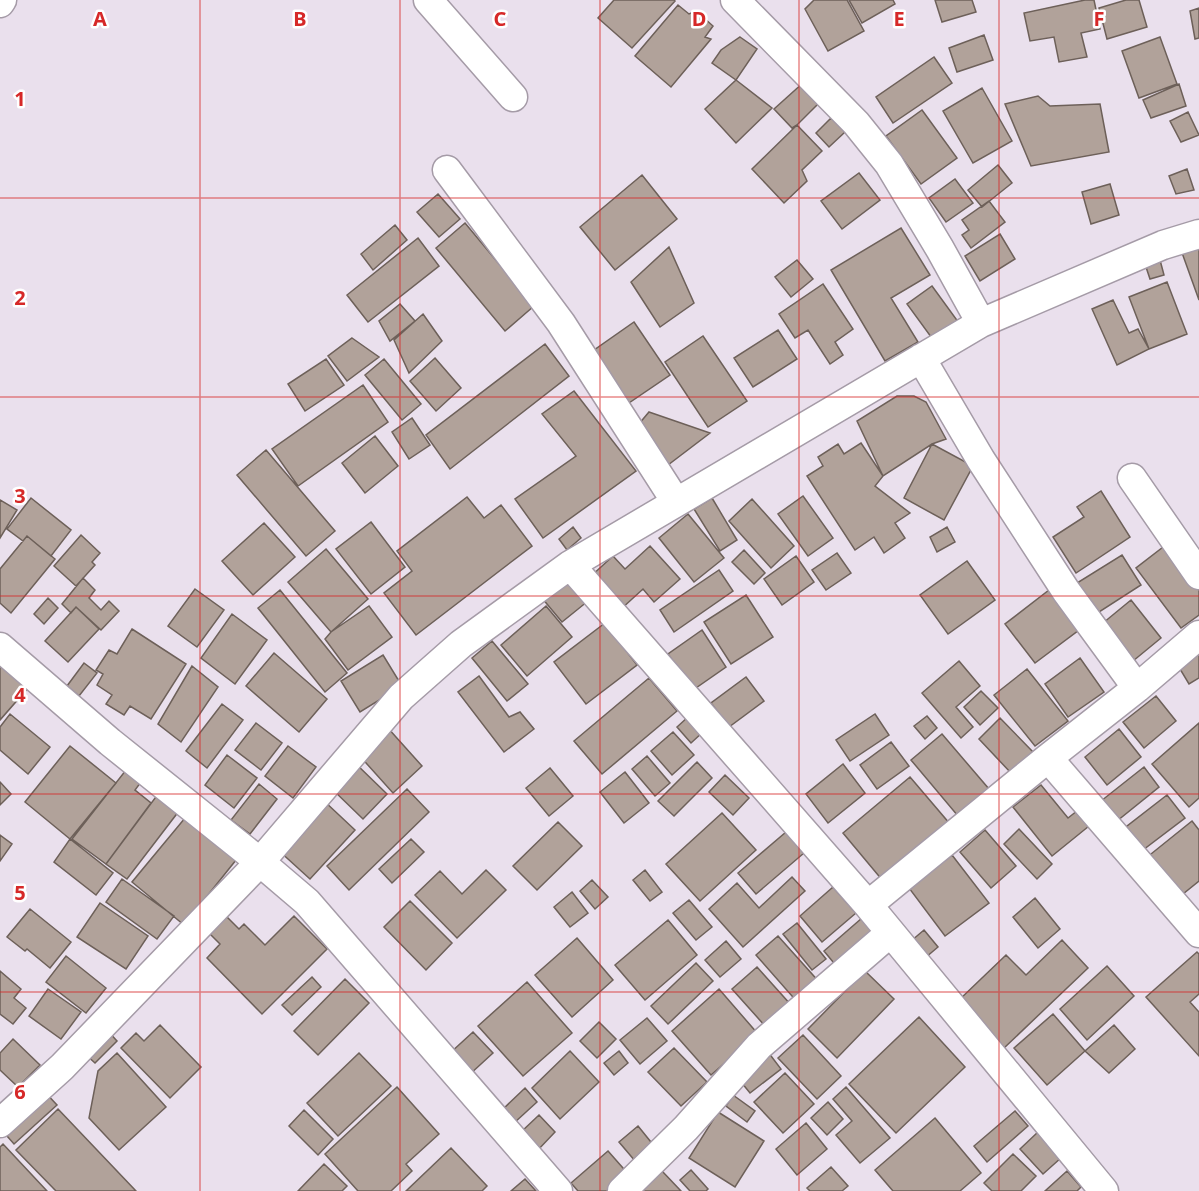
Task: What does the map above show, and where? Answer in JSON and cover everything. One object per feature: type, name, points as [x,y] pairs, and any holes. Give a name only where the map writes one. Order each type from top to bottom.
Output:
[{"type":"street","points":[[428,0],[513,97]]},
{"type":"street","points":[[735,0],[856,123],[889,164],[981,323]]},
{"type":"street","points":[[447,170],[561,323],[676,502]]},
{"type":"street","points":[[0,1123],[62,1066],[260,862],[401,697],[461,644],[570,565],[981,323],[1163,245],[1199,234]]},
{"type":"street","points":[[921,358],[981,460],[1060,582],[1137,688]]},
{"type":"street","points":[[1132,478],[1199,575]]},
{"type":"street","points":[[570,565],[868,905],[1104,1191]]},
{"type":"street","points":[[868,905],[1137,688],[1199,635]]},
{"type":"street","points":[[0,647],[110,742],[307,902],[558,1191]]},
{"type":"street","points":[[1048,758],[1199,933]]},
{"type":"street","points":[[622,1191],[686,1128],[759,1046],[890,933]]},
{"type":"building","points":[[614,0],[675,1],[632,48],[598,18]]},
{"type":"building","points":[[814,0],[847,0],[864,31],[828,51],[805,9]]},
{"type":"building","points":[[849,0],[893,0],[895,4],[862,23]]},
{"type":"building","points":[[935,0],[972,0],[976,12],[942,22]]},
{"type":"building","points":[[1094,0],[1100,29],[1081,33],[1087,57],[1059,62],[1054,37],[1030,41],[1024,13]]},
{"type":"building","points":[[1126,0],[1139,0],[1147,27],[1107,39],[1099,8]]},
{"type":"building","points":[[678,5],[689,14],[696,11],[713,26],[705,37],[711,39],[671,87],[635,56]]},
{"type":"building","points":[[1199,8],[1199,38],[1195,39],[1190,11]]},
{"type":"building","points":[[984,35],[993,60],[957,72],[949,48]]},
{"type":"building","points":[[740,37],[757,49],[736,80],[712,63],[721,50]]},
{"type":"building","points":[[1160,37],[1177,84],[1139,98],[1122,51]]},
{"type":"building","points":[[934,57],[952,83],[893,123],[876,97]]},
{"type":"building","points":[[736,80],[772,108],[736,143],[705,109]]},
{"type":"building","points":[[804,82],[821,101],[792,128],[774,109]]},
{"type":"building","points":[[1179,84],[1186,106],[1151,118],[1143,100]]},
{"type":"building","points":[[982,88],[1012,141],[973,163],[943,111]]},
{"type":"building","points":[[1038,96],[1050,106],[1100,104],[1109,152],[1031,166],[1005,104]]},
{"type":"building","points":[[922,110],[957,158],[921,184],[886,136]]},
{"type":"building","points":[[1188,112],[1199,135],[1181,142],[1170,121]]},
{"type":"building","points":[[831,118],[845,132],[829,147],[816,133]]},
{"type":"building","points":[[797,125],[822,151],[802,170],[807,181],[784,203],[752,169]]},
{"type":"building","points":[[998,165],[1012,183],[982,207],[968,190]]},
{"type":"building","points":[[1187,169],[1194,190],[1176,194],[1169,176]]},
{"type":"building","points":[[859,173],[880,200],[842,229],[821,201]]},
{"type":"building","points":[[642,175],[677,219],[615,270],[580,227]]},
{"type":"building","points":[[955,179],[973,203],[946,222],[929,198]]},
{"type":"building","points":[[1110,184],[1119,215],[1091,224],[1082,192]]},
{"type":"building","points":[[438,194],[460,219],[439,237],[417,212]]},
{"type":"building","points":[[989,201],[1005,222],[971,248],[962,235],[969,230],[962,220]]},
{"type":"building","points":[[465,223],[534,306],[505,331],[436,248]]},
{"type":"building","points":[[395,225],[407,240],[373,270],[361,254]]},
{"type":"building","points":[[901,228],[930,275],[891,298],[918,342],[885,361],[831,270]]},
{"type":"building","points":[[1000,234],[1015,259],[980,281],[965,256]]},
{"type":"building","points":[[418,238],[439,266],[368,322],[347,295]]},
{"type":"building","points":[[1199,245],[1199,300],[1181,250]]},
{"type":"building","points":[[669,247],[694,303],[660,327],[631,282]]},
{"type":"building","points":[[797,260],[813,279],[791,297],[775,277]]},
{"type":"building","points":[[1160,260],[1164,275],[1150,279],[1145,264]]},
{"type":"building","points":[[1167,282],[1187,334],[1149,349],[1129,297]]},
{"type":"building","points":[[823,284],[853,329],[835,342],[843,355],[830,364],[808,330],[795,338],[779,314]]},
{"type":"building","points":[[932,286],[959,323],[934,341],[907,304]]},
{"type":"building","points":[[1113,300],[1129,333],[1138,329],[1149,349],[1117,365],[1092,309]]},
{"type":"building","points":[[400,304],[415,321],[390,341],[379,321]]},
{"type":"building","points":[[423,314],[442,341],[409,373],[394,340]]},
{"type":"building","points":[[634,322],[670,375],[623,407],[587,355]]},
{"type":"building","points":[[778,330],[797,359],[753,387],[734,358]]},
{"type":"building","points":[[703,336],[747,401],[708,427],[665,362]]},
{"type":"building","points":[[352,338],[379,357],[347,381],[328,356]]},
{"type":"building","points":[[545,344],[569,376],[450,469],[426,435]]},
{"type":"building","points":[[435,358],[461,388],[436,411],[410,381]]},
{"type":"building","points":[[326,359],[344,385],[305,411],[288,384]]},
{"type":"building","points":[[384,359],[421,404],[402,420],[365,375]]},
{"type":"building","points":[[363,385],[388,422],[298,486],[272,449]]},
{"type":"building","points":[[574,391],[636,471],[543,538],[515,499],[576,456],[542,414]]},
{"type":"building","points":[[897,396],[914,396],[926,402],[946,439],[932,444],[883,476],[857,421]]},
{"type":"building","points":[[649,412],[710,433],[668,465],[638,425]]},
{"type":"building","points":[[412,418],[430,445],[409,459],[392,432]]},
{"type":"building","points":[[375,436],[398,466],[365,493],[342,463]]},
{"type":"building","points":[[861,443],[883,476],[875,486],[910,513],[895,523],[905,538],[884,553],[874,537],[855,550],[807,476],[823,466],[818,457],[838,444],[844,454]]},
{"type":"building","points":[[932,444],[973,466],[944,520],[904,498]]},
{"type":"building","points":[[266,450],[335,531],[306,556],[237,475]]},
{"type":"building","points":[[1101,491],[1130,537],[1076,573],[1053,537],[1084,517],[1077,507]]},
{"type":"building","points":[[803,496],[833,538],[808,556],[778,514]]},
{"type":"building","points":[[467,497],[484,518],[501,505],[532,546],[416,635],[384,593],[412,571],[397,551]]},
{"type":"building","points":[[31,498],[71,530],[51,556],[27,536],[23,541],[7,529]]},
{"type":"building","points":[[712,498],[737,540],[720,551],[694,509]]},
{"type":"building","points":[[752,499],[794,546],[771,568],[729,521]]},
{"type":"building","points":[[0,500],[17,510],[0,538]]},
{"type":"building","points":[[688,514],[724,558],[694,582],[659,538]]},
{"type":"building","points":[[371,522],[405,567],[371,594],[336,549]]},
{"type":"building","points":[[264,523],[295,557],[253,595],[222,561]]},
{"type":"building","points":[[573,527],[581,538],[567,550],[559,539]]},
{"type":"building","points":[[947,527],[955,542],[937,552],[930,537]]},
{"type":"building","points":[[81,535],[100,553],[92,562],[95,565],[76,586],[54,566]]},
{"type":"building","points":[[27,536],[55,559],[11,613],[0,603],[0,569]]},
{"type":"building","points":[[1167,544],[1199,587],[1199,615],[1181,628],[1136,568]]},
{"type":"building","points":[[650,546],[680,579],[654,602],[643,589],[620,610],[590,577],[613,556],[625,569]]},
{"type":"building","points":[[326,549],[368,599],[331,632],[288,582]]},
{"type":"building","points":[[744,550],[765,573],[754,584],[732,562]]},
{"type":"building","points":[[837,553],[851,573],[826,590],[812,570]]},
{"type":"building","points":[[1122,555],[1141,585],[1096,614],[1077,583]]},
{"type":"building","points":[[796,556],[814,582],[782,605],[764,579]]},
{"type":"building","points":[[967,561],[995,600],[948,634],[920,595]]},
{"type":"building","points":[[719,570],[733,591],[674,632],[660,610]]},
{"type":"building","points":[[568,577],[588,601],[562,622],[542,598]]},
{"type":"building","points":[[83,578],[95,590],[89,598],[101,610],[109,601],[119,611],[101,630],[76,607],[71,613],[62,604]]},
{"type":"building","points":[[195,589],[224,610],[197,647],[168,626]]},
{"type":"building","points":[[280,590],[347,673],[325,692],[258,608]]},
{"type":"building","points":[[1049,590],[1079,630],[1035,663],[1005,624]]},
{"type":"building","points":[[746,595],[773,637],[731,664],[704,622]]},
{"type":"building","points":[[48,598],[58,608],[44,624],[34,614]]},
{"type":"building","points":[[1131,600],[1161,638],[1133,661],[1103,623]]},
{"type":"building","points":[[369,606],[392,637],[348,670],[325,639],[331,632]]},
{"type":"building","points":[[546,606],[572,637],[527,676],[501,645]]},
{"type":"building","points":[[76,607],[99,629],[68,662],[45,641]]},
{"type":"building","points":[[232,614],[267,640],[235,684],[201,658]]},
{"type":"building","points":[[605,623],[637,665],[586,704],[554,662]]},
{"type":"building","points":[[132,629],[186,664],[151,719],[130,706],[124,715],[106,704],[112,695],[97,685],[103,674],[96,670],[109,650],[117,654]]},
{"type":"building","points":[[702,630],[726,667],[693,690],[668,654]]},
{"type":"building","points":[[492,641],[528,684],[507,701],[472,658]]},
{"type":"building","points":[[1199,651],[1199,678],[1189,684],[1177,664]]},
{"type":"building","points":[[274,653],[327,699],[299,732],[246,686]]},
{"type":"building","points":[[383,655],[402,686],[360,712],[341,681]]},
{"type":"building","points":[[1080,658],[1104,692],[1068,717],[1045,684]]},
{"type":"building","points":[[959,661],[980,686],[956,707],[973,727],[961,738],[922,693]]},
{"type":"building","points":[[0,663],[28,688],[0,720]]},
{"type":"building","points":[[84,663],[97,673],[79,696],[67,686]]},
{"type":"building","points":[[192,666],[218,687],[181,742],[158,724]]},
{"type":"building","points":[[1027,669],[1068,721],[1035,746],[994,695]]},
{"type":"building","points":[[479,676],[509,717],[520,712],[534,729],[504,752],[458,692]]},
{"type":"building","points":[[746,677],[764,701],[729,727],[711,703]]},
{"type":"building","points":[[649,678],[677,711],[602,774],[574,741]]},
{"type":"building","points":[[981,691],[998,708],[980,725],[964,707]]},
{"type":"building","points":[[1156,696],[1176,721],[1144,748],[1123,722]]},
{"type":"building","points":[[222,704],[243,720],[207,768],[186,751]]},
{"type":"building","points":[[10,714],[50,747],[28,774],[0,750],[0,727]]},
{"type":"building","points":[[875,714],[889,735],[850,761],[836,740]]},
{"type":"building","points":[[689,716],[703,732],[691,743],[677,727]]},
{"type":"building","points":[[927,716],[937,728],[925,739],[914,726]]},
{"type":"building","points":[[1000,718],[1033,752],[1011,773],[979,739]]},
{"type":"building","points":[[256,723],[282,743],[261,770],[235,750]]},
{"type":"building","points":[[1199,723],[1199,798],[1189,807],[1152,764]]},
{"type":"building","points":[[387,727],[422,766],[393,793],[358,754]]},
{"type":"building","points":[[1119,729],[1141,757],[1107,785],[1085,757]]},
{"type":"building","points":[[673,732],[694,755],[672,775],[651,751]]},
{"type":"building","points":[[942,734],[989,789],[958,816],[911,760]]},
{"type":"building","points":[[891,742],[909,766],[877,789],[860,765]]},
{"type":"building","points":[[70,746],[116,783],[70,839],[25,802]]},
{"type":"building","points":[[288,746],[316,767],[293,798],[265,776]]},
{"type":"building","points":[[227,755],[257,778],[234,808],[205,785]]},
{"type":"building","points":[[647,756],[670,783],[655,796],[632,769]]},
{"type":"building","points":[[354,762],[387,794],[363,819],[330,787]]},
{"type":"building","points":[[697,762],[712,778],[674,816],[658,801]]},
{"type":"building","points":[[843,764],[865,793],[828,823],[806,794]]},
{"type":"building","points":[[1144,767],[1159,787],[1117,821],[1101,801]]},
{"type":"building","points":[[550,768],[573,796],[549,816],[526,788]]},
{"type":"building","points":[[126,770],[141,782],[135,790],[151,803],[106,864],[72,839]]},
{"type":"building","points":[[625,772],[649,803],[624,823],[600,792]]},
{"type":"building","points":[[725,775],[749,798],[733,815],[709,792]]},
{"type":"building","points":[[910,777],[950,824],[883,881],[843,833]]},
{"type":"building","points":[[0,782],[11,794],[0,805]]},
{"type":"building","points":[[259,784],[277,799],[250,834],[231,820]]},
{"type":"building","points":[[1041,785],[1068,818],[1082,807],[1094,822],[1052,856],[1013,807]]},
{"type":"building","points":[[407,789],[429,812],[349,890],[327,866]]},
{"type":"building","points":[[161,790],[182,807],[127,879],[106,864]]},
{"type":"building","points":[[1167,795],[1185,818],[1139,853],[1122,830]]},
{"type":"building","points":[[323,800],[355,830],[310,879],[277,849]]},
{"type":"building","points":[[722,813],[756,850],[700,901],[666,864]]},
{"type":"building","points":[[185,818],[236,860],[184,925],[132,882]]},
{"type":"building","points":[[1192,821],[1199,830],[1199,881],[1178,898],[1146,858]]},
{"type":"building","points":[[558,822],[582,846],[537,890],[513,866]]},
{"type":"building","points":[[1019,829],[1052,864],[1037,879],[1004,844]]},
{"type":"building","points":[[985,830],[1016,866],[991,888],[960,852]]},
{"type":"building","points":[[786,832],[804,853],[756,894],[738,873]]},
{"type":"building","points":[[0,835],[12,844],[0,861]]},
{"type":"building","points":[[70,839],[113,873],[96,895],[54,862]]},
{"type":"building","points":[[411,839],[424,852],[392,883],[379,869]]},
{"type":"building","points":[[952,855],[989,903],[945,936],[909,888]]},
{"type":"building","points":[[486,870],[506,890],[457,938],[415,895],[440,871],[462,894]]},
{"type":"building","points":[[645,870],[662,892],[650,901],[633,880]]},
{"type":"building","points":[[792,877],[805,891],[743,947],[709,909],[737,883],[759,908]]},
{"type":"building","points":[[122,879],[174,916],[157,939],[106,902]]},
{"type":"building","points":[[592,880],[608,897],[595,909],[580,891]]},
{"type":"building","points":[[833,887],[856,913],[822,942],[800,916]]},
{"type":"building","points":[[572,892],[588,913],[570,927],[554,907]]},
{"type":"building","points":[[1035,898],[1060,929],[1038,948],[1013,917]]},
{"type":"building","points":[[689,900],[712,927],[696,940],[673,913]]},
{"type":"building","points":[[410,901],[452,943],[426,970],[384,927]]},
{"type":"building","points":[[100,903],[148,936],[126,969],[77,937]]},
{"type":"building","points":[[30,909],[71,942],[50,968],[27,949],[25,951],[7,937]]},
{"type":"building","points":[[226,916],[239,929],[244,924],[265,945],[294,916],[327,949],[262,1014],[207,958],[220,944],[209,933]]},
{"type":"building","points":[[862,918],[877,935],[838,968],[824,951]]},
{"type":"building","points":[[668,920],[697,955],[645,1000],[615,965]]},
{"type":"building","points":[[797,923],[826,959],[812,970],[783,934]]},
{"type":"building","points":[[924,930],[938,947],[925,958],[911,941]]},
{"type":"building","points":[[778,936],[821,984],[799,1004],[756,955]]},
{"type":"building","points":[[577,938],[613,980],[572,1017],[535,975]]},
{"type":"building","points":[[1062,940],[1088,968],[1003,1049],[958,1001],[1006,955],[1026,975]]},
{"type":"building","points":[[726,941],[741,959],[720,977],[705,960]]},
{"type":"building","points":[[1197,952],[1199,954],[1199,994],[1190,1002],[1199,1012],[1199,1056],[1146,997]]},
{"type":"building","points":[[66,956],[106,988],[86,1013],[46,982]]},
{"type":"building","points":[[696,963],[713,981],[668,1024],[651,1006]]},
{"type":"building","points":[[1107,966],[1134,996],[1087,1040],[1060,1009]]},
{"type":"building","points":[[757,967],[791,1005],[766,1027],[732,989]]},
{"type":"building","points":[[0,971],[21,989],[14,998],[26,1008],[13,1024],[0,1014]]},
{"type":"building","points":[[865,971],[894,999],[837,1058],[808,1029]]},
{"type":"building","points":[[312,977],[321,987],[292,1015],[282,1005]]},
{"type":"building","points":[[345,979],[369,1003],[318,1055],[294,1031]]},
{"type":"building","points":[[527,982],[572,1033],[523,1076],[478,1026]]},
{"type":"building","points":[[48,989],[81,1012],[61,1039],[29,1016]]},
{"type":"building","points":[[719,989],[758,1034],[711,1075],[672,1031]]},
{"type":"building","points":[[1053,1014],[1085,1051],[1047,1085],[1014,1048]]},
{"type":"building","points":[[919,1017],[965,1067],[896,1133],[849,1084]]},
{"type":"building","points":[[647,1018],[667,1041],[640,1064],[620,1040]]},
{"type":"building","points":[[599,1022],[616,1039],[597,1058],[580,1041]]},
{"type":"building","points":[[160,1025],[201,1067],[170,1098],[121,1048],[136,1033],[144,1041]]},
{"type":"building","points":[[1114,1025],[1135,1049],[1109,1073],[1085,1051]]},
{"type":"building","points":[[106,1029],[117,1041],[95,1063],[83,1052]]},
{"type":"building","points":[[473,1032],[493,1053],[469,1075],[449,1054]]},
{"type":"building","points":[[803,1035],[841,1076],[817,1099],[778,1058]]},
{"type":"building","points":[[13,1039],[40,1065],[18,1087],[0,1070],[0,1053]]},
{"type":"building","points":[[674,1048],[707,1082],[681,1106],[648,1072]]},
{"type":"building","points":[[570,1051],[599,1082],[560,1119],[532,1088]]},
{"type":"building","points":[[619,1051],[628,1063],[614,1075],[604,1063]]},
{"type":"building","points":[[768,1052],[781,1069],[750,1093],[737,1077]]},
{"type":"building","points":[[117,1053],[166,1107],[119,1150],[89,1118],[98,1071]]},
{"type":"building","points":[[359,1053],[391,1086],[338,1136],[307,1103]]},
{"type":"building","points":[[785,1073],[814,1104],[783,1133],[754,1102]]},
{"type":"building","points":[[397,1087],[439,1134],[406,1164],[412,1171],[391,1191],[358,1191],[325,1154]]},
{"type":"building","points":[[846,1087],[890,1138],[860,1163],[836,1135],[852,1121],[833,1099]]},
{"type":"building","points":[[525,1088],[537,1102],[514,1123],[502,1110]]},
{"type":"building","points":[[42,1089],[57,1105],[14,1144],[0,1128]]},
{"type":"building","points":[[733,1095],[755,1111],[747,1122],[726,1106]]},
{"type":"building","points":[[828,1102],[843,1119],[827,1135],[811,1118]]},
{"type":"building","points":[[58,1109],[136,1191],[56,1191],[16,1150]]},
{"type":"building","points":[[304,1110],[333,1139],[318,1155],[289,1126]]},
{"type":"building","points":[[1015,1111],[1028,1126],[987,1162],[974,1146]]},
{"type":"building","points":[[718,1112],[764,1141],[735,1187],[689,1158]]},
{"type":"building","points":[[539,1115],[555,1132],[537,1151],[520,1133]]},
{"type":"building","points":[[935,1118],[981,1173],[960,1191],[893,1191],[875,1170]]},
{"type":"building","points":[[806,1123],[827,1149],[797,1175],[776,1149]]},
{"type":"building","points":[[638,1126],[659,1152],[641,1168],[619,1142]]},
{"type":"building","points":[[1039,1131],[1062,1157],[1043,1174],[1020,1149]]},
{"type":"building","points":[[3,1144],[47,1191],[0,1191],[0,1147]]},
{"type":"building","points":[[451,1148],[487,1186],[482,1191],[406,1191]]},
{"type":"building","points":[[608,1151],[630,1176],[613,1191],[578,1191],[571,1183]]},
{"type":"building","points":[[1013,1154],[1036,1176],[1021,1191],[992,1191],[984,1183]]},
{"type":"building","points":[[324,1164],[347,1186],[342,1191],[298,1191]]},
{"type":"building","points":[[831,1167],[848,1186],[842,1191],[810,1191],[807,1188]]},
{"type":"building","points":[[691,1170],[708,1189],[706,1191],[690,1191],[680,1180]]},
{"type":"building","points":[[662,1171],[681,1191],[642,1191]]},
{"type":"building","points":[[1067,1171],[1081,1187],[1077,1191],[1045,1191]]},
{"type":"building","points":[[525,1179],[536,1191],[511,1191]]}]
